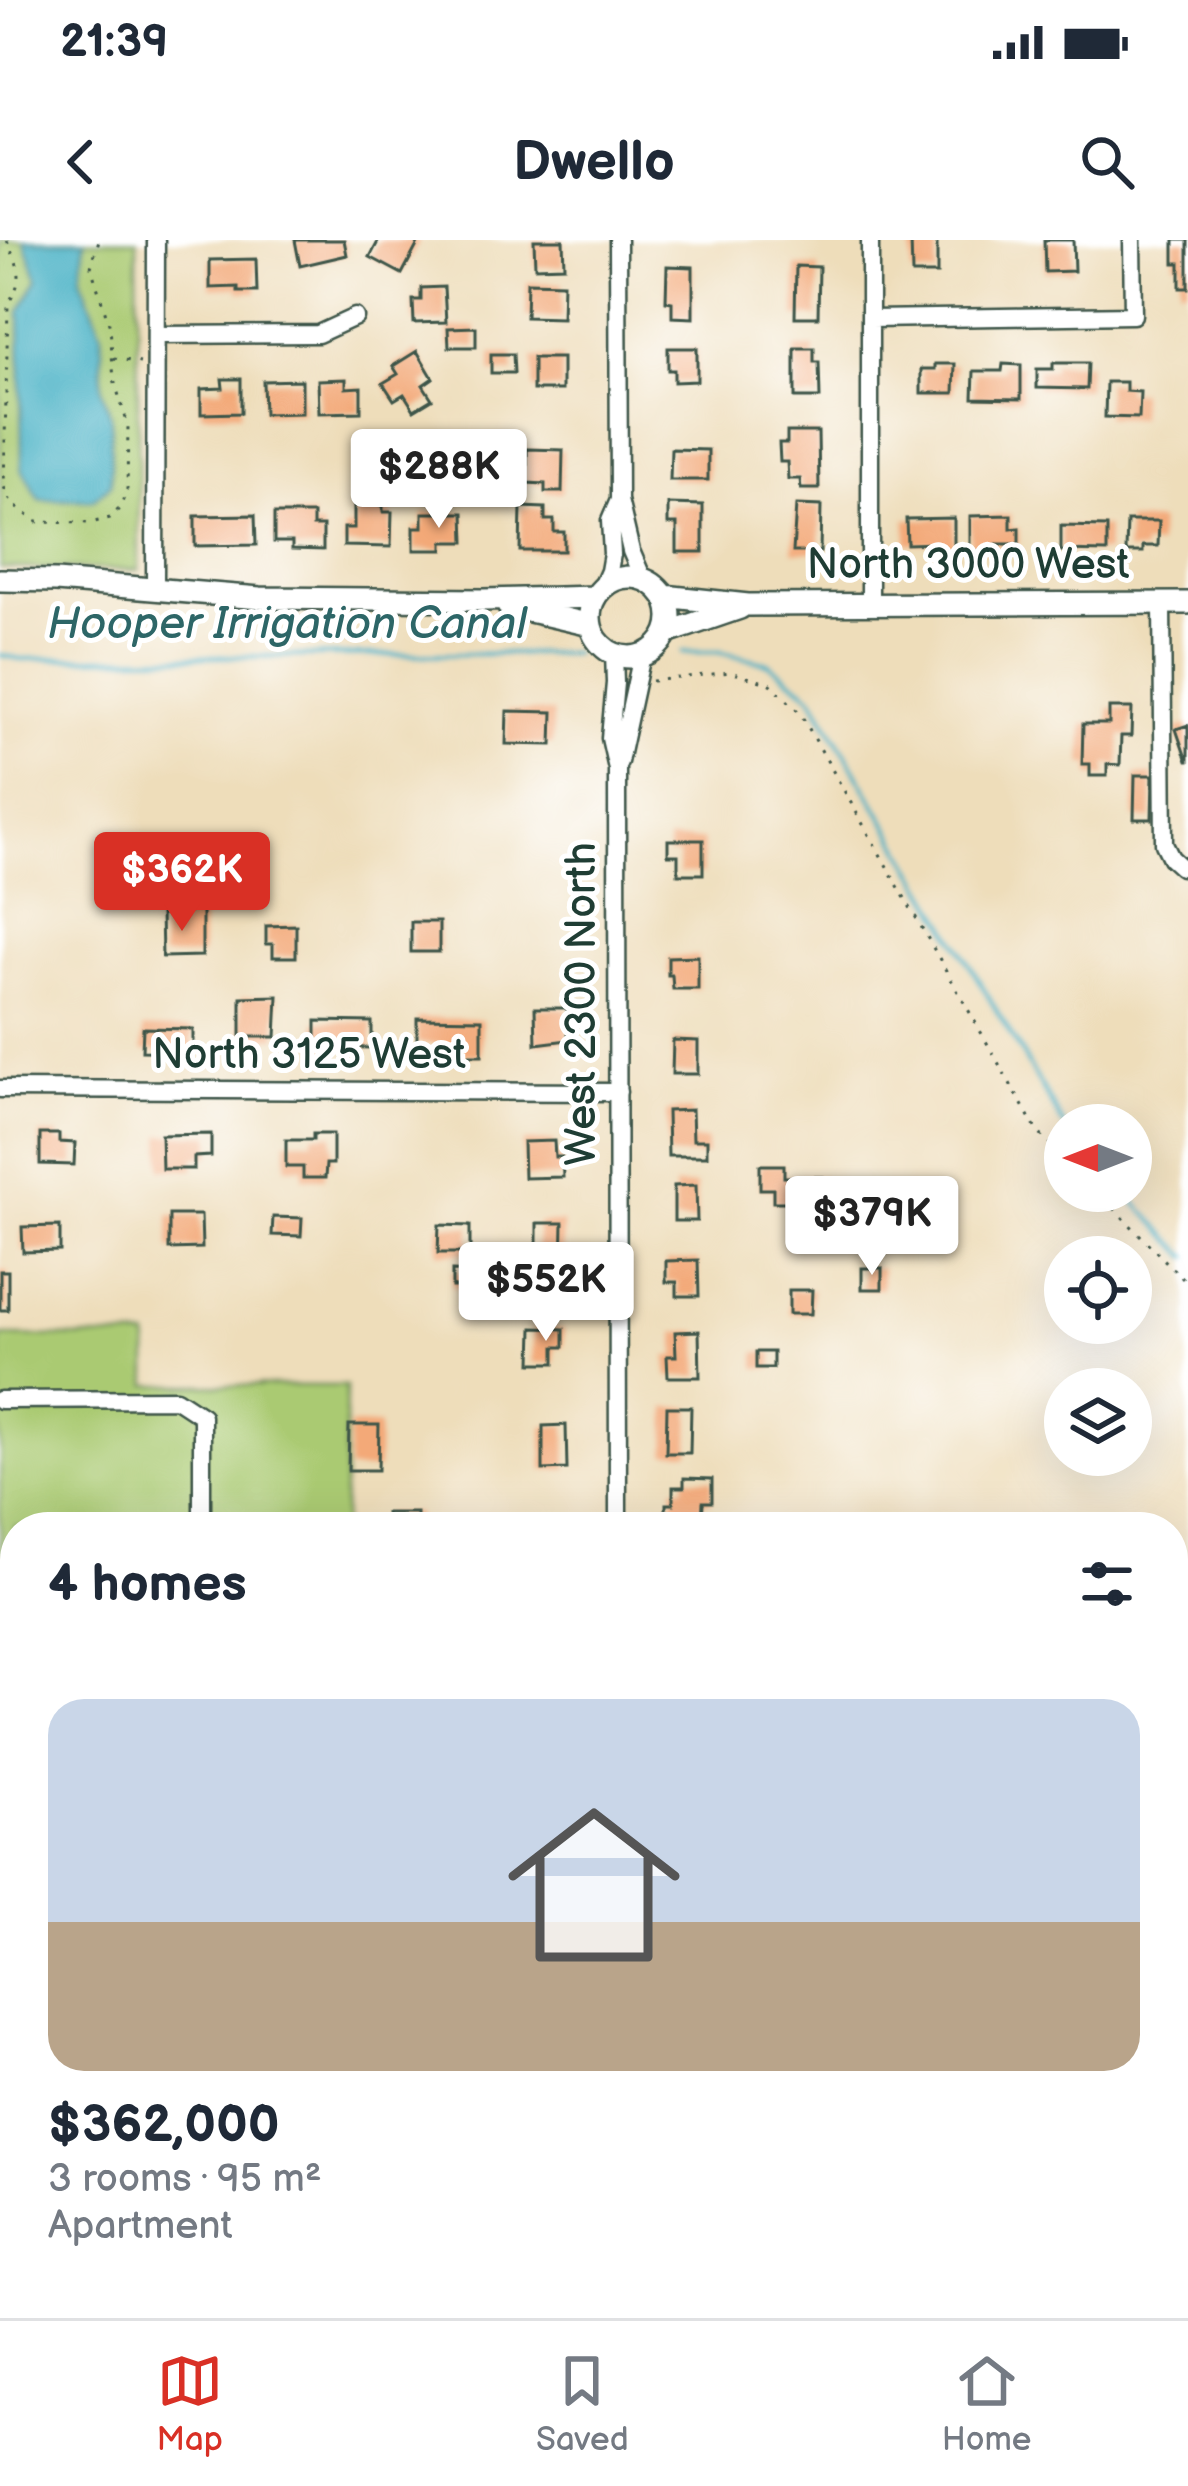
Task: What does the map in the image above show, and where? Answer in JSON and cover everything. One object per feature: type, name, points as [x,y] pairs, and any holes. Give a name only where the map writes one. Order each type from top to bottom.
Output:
[{"type":"main road","points":[[0,580],[260,598],[484,600],[599,592],[625,577],[643,579],[664,596],[669,608],[667,633],[642,655],[626,657],[603,647],[590,616],[599,592]]},
{"type":"main road","name":"North 3000 West","points":[[664,596],[748,605],[1188,603]]},
{"type":"main road","points":[[484,600],[591,626]]},
{"type":"main road","name":"North 3000 West","points":[[667,633],[748,605]]},
{"type":"street","points":[[155,589],[156,240]]},
{"type":"street","points":[[618,240],[619,500],[643,579]]},
{"type":"street","points":[[869,606],[871,240]]},
{"type":"street","points":[[871,319],[1132,315],[1132,240]]},
{"type":"street","points":[[156,335],[318,334],[355,317]]},
{"type":"street","points":[[599,592],[609,571],[610,520],[619,500]]},
{"type":"street","points":[[1162,603],[1164,844],[1181,867]]},
{"type":"street","name":"West 2300 North","points":[[614,653],[610,738],[617,769]]},
{"type":"street","name":"West 2300 North","points":[[618,1512],[617,769],[642,655]]},
{"type":"street","name":"North 3125 West","points":[[0,1089],[618,1092]]},
{"type":"street","points":[[0,1400],[176,1400],[202,1415],[202,1512]]},
{"type":"path","points":[[7,240],[20,268],[21,283],[8,304],[4,487],[12,504],[38,523],[91,523],[110,518],[127,489],[128,425],[114,380],[110,327],[91,267],[99,240]]},
{"type":"path","points":[[112,358],[156,366]]},
{"type":"path","points":[[651,681],[730,672],[771,684],[800,713],[1044,1138]]},
{"type":"path","points":[[1118,1212],[1188,1284]]},
{"type":"green space","points":[[0,240],[137,240],[139,570],[0,568]]},
{"type":"green space","points":[[0,1336],[148,1338],[148,1385],[346,1386],[343,1512],[0,1512]]},
{"type":"water","points":[[24,240],[85,240],[81,277],[102,333],[102,389],[111,416],[111,484],[93,500],[40,500],[22,469],[20,311],[38,279]]},
{"type":"building","points":[[295,240],[344,240],[347,255],[300,266]]},
{"type":"building","points":[[379,240],[420,240],[402,274],[370,257]]},
{"type":"building","points":[[534,240],[563,240],[564,266],[535,267]]},
{"type":"building","points":[[911,240],[937,240],[937,274],[912,274]]},
{"type":"building","points":[[1044,240],[1073,240],[1074,271],[1045,272]]},
{"type":"building","points":[[1174,240],[1188,240],[1188,288],[1180,288]]},
{"type":"building","points":[[256,259],[257,292],[210,288],[210,260]]},
{"type":"building","points":[[667,266],[693,267],[693,318],[672,317],[672,302],[666,301]]},
{"type":"building","points":[[796,266],[819,267],[818,317],[795,317]]},
{"type":"building","points":[[527,282],[563,283],[562,318],[526,317]]},
{"type":"building","points":[[444,287],[446,322],[414,323],[413,300],[421,300],[421,288]]},
{"type":"building","points":[[476,327],[476,347],[449,347],[448,328]]},
{"type":"building","points":[[668,348],[697,348],[697,381],[674,382],[674,370],[668,370]]},
{"type":"building","points":[[795,348],[814,348],[820,398],[795,398]]},
{"type":"building","points":[[417,351],[433,378],[423,385],[432,399],[414,410],[404,394],[394,400],[383,383],[398,374],[393,366]]},
{"type":"building","points":[[491,354],[513,354],[514,373],[491,373]]},
{"type":"building","points":[[533,358],[562,358],[562,390],[533,390]]},
{"type":"building","points":[[1053,363],[1088,363],[1087,389],[1037,388],[1037,369],[1053,369]]},
{"type":"building","points":[[935,364],[955,364],[954,393],[921,393],[921,369],[935,369]]},
{"type":"building","points":[[1003,364],[1021,365],[1021,399],[973,398],[974,371],[1002,371]]},
{"type":"building","points":[[222,379],[241,379],[241,413],[201,414],[201,389],[223,388]]},
{"type":"building","points":[[346,379],[346,388],[361,387],[361,412],[319,413],[318,380]]},
{"type":"building","points":[[302,380],[302,413],[264,414],[263,381]]},
{"type":"building","points":[[1106,382],[1126,382],[1126,391],[1140,392],[1139,418],[1105,417]]},
{"type":"building","points":[[787,432],[818,432],[819,489],[801,489],[800,479],[788,479],[787,462],[780,462],[779,443],[787,443]]},
{"type":"building","points":[[527,449],[563,450],[562,492],[545,492],[545,484],[527,483]]},
{"type":"building","points":[[671,449],[708,450],[708,480],[670,480]]},
{"type":"building","points":[[668,504],[703,505],[703,552],[677,552],[677,524],[668,524]]},
{"type":"building","points":[[354,505],[383,505],[383,512],[392,512],[391,547],[344,546],[344,528],[354,528]]},
{"type":"building","points":[[796,505],[821,506],[820,552],[793,552]]},
{"type":"building","points":[[521,507],[545,508],[545,520],[554,520],[554,532],[564,532],[564,551],[520,551]]},
{"type":"building","points":[[423,513],[464,513],[465,542],[443,542],[443,550],[414,550],[414,527],[423,527]]},
{"type":"building","points":[[274,514],[313,514],[313,526],[323,526],[323,550],[292,549],[292,542],[274,542]]},
{"type":"building","points":[[255,515],[256,545],[195,546],[195,516]]},
{"type":"building","points":[[1011,515],[1011,529],[1019,528],[1019,544],[997,544],[997,551],[970,551],[970,516]]},
{"type":"building","points":[[954,518],[954,553],[936,554],[936,543],[907,544],[906,519]]},
{"type":"building","points":[[1127,521],[1159,521],[1158,546],[1126,552]]},
{"type":"building","points":[[1061,526],[1107,527],[1107,552],[1061,551]]},
{"type":"building","points":[[1109,708],[1132,708],[1131,736],[1121,736],[1120,765],[1107,764],[1107,776],[1090,776],[1090,764],[1082,764],[1083,724],[1109,724]]},
{"type":"building","points":[[507,711],[553,712],[552,745],[506,744]]},
{"type":"building","points":[[1188,725],[1188,761],[1187,761],[1176,729]]},
{"type":"building","points":[[1135,775],[1153,775],[1152,819],[1134,819]]},
{"type":"building","points":[[668,840],[703,840],[703,874],[678,874],[678,855],[668,855]]},
{"type":"building","points":[[202,911],[202,956],[162,957],[161,912]]},
{"type":"building","points":[[411,922],[439,922],[439,952],[411,952]]},
{"type":"building","points":[[296,925],[296,957],[273,957],[273,944],[266,944],[266,926]]},
{"type":"building","points":[[698,956],[698,989],[673,989],[668,957]]},
{"type":"building","points":[[278,996],[276,1037],[241,1037],[241,997]]},
{"type":"building","points":[[535,1008],[567,1008],[568,1040],[536,1044]]},
{"type":"building","points":[[417,1018],[482,1019],[482,1055],[461,1055],[461,1050],[444,1050],[444,1044],[417,1043]]},
{"type":"building","points":[[316,1021],[372,1022],[372,1048],[316,1047]]},
{"type":"building","points":[[143,1028],[193,1029],[193,1052],[142,1051]]},
{"type":"building","points":[[673,1040],[698,1041],[698,1074],[672,1074]]},
{"type":"building","points":[[692,1110],[693,1140],[707,1140],[707,1156],[668,1156],[667,1111]]},
{"type":"building","points":[[40,1134],[59,1134],[59,1142],[75,1143],[74,1165],[40,1164]]},
{"type":"building","points":[[211,1134],[211,1156],[194,1157],[194,1169],[162,1169],[161,1135]]},
{"type":"building","points":[[313,1134],[333,1134],[333,1164],[326,1164],[325,1178],[303,1178],[303,1167],[286,1167],[286,1140],[313,1140]]},
{"type":"building","points":[[554,1141],[555,1157],[562,1157],[563,1177],[524,1178],[523,1142]]},
{"type":"building","points":[[760,1165],[784,1165],[784,1177],[823,1177],[823,1189],[803,1189],[803,1202],[773,1202],[773,1189],[760,1189]]},
{"type":"building","points":[[696,1185],[697,1221],[674,1221],[674,1186]]},
{"type":"building","points":[[169,1215],[201,1215],[202,1248],[169,1249]]},
{"type":"building","points":[[273,1217],[302,1218],[301,1236],[272,1235]]},
{"type":"building","points":[[537,1223],[563,1223],[562,1268],[537,1268]]},
{"type":"building","points":[[439,1225],[470,1226],[470,1253],[438,1253]]},
{"type":"building","points":[[785,1225],[818,1225],[818,1237],[785,1237]]},
{"type":"building","points":[[60,1226],[60,1251],[23,1252],[22,1227]]},
{"type":"building","points":[[698,1260],[699,1296],[677,1296],[677,1282],[666,1282],[666,1261]]},
{"type":"building","points":[[862,1268],[882,1268],[882,1289],[862,1289]]},
{"type":"building","points":[[0,1271],[8,1271],[8,1310],[0,1310]]},
{"type":"building","points":[[452,1271],[471,1272],[470,1298],[460,1298],[461,1287],[452,1287]]},
{"type":"building","points":[[789,1290],[812,1290],[811,1314],[789,1314]]},
{"type":"building","points":[[533,1328],[564,1329],[564,1347],[555,1347],[555,1363],[532,1363]]},
{"type":"building","points":[[699,1331],[700,1377],[668,1377],[667,1356],[676,1356],[675,1332]]},
{"type":"building","points":[[756,1352],[773,1352],[773,1368],[756,1368]]},
{"type":"building","points":[[667,1407],[691,1407],[690,1453],[666,1453]]},
{"type":"building","points":[[349,1425],[379,1425],[378,1470],[348,1470]]},
{"type":"building","points":[[566,1425],[567,1469],[543,1470],[543,1426]]},
{"type":"building","points":[[684,1478],[712,1479],[712,1502],[703,1502],[703,1512],[666,1512],[666,1504],[673,1504],[673,1487],[684,1487]]},
{"type":"waterway","name":"Hooper Irrigation Canal","points":[[683,652],[722,652],[768,663],[811,695],[1051,1104]]},
{"type":"waterway","name":"Hooper Irrigation Canal","points":[[0,655],[21,659],[574,653]]},
{"type":"waterway","name":"Hooper Irrigation Canal","points":[[1144,1212],[1188,1257]]}]
